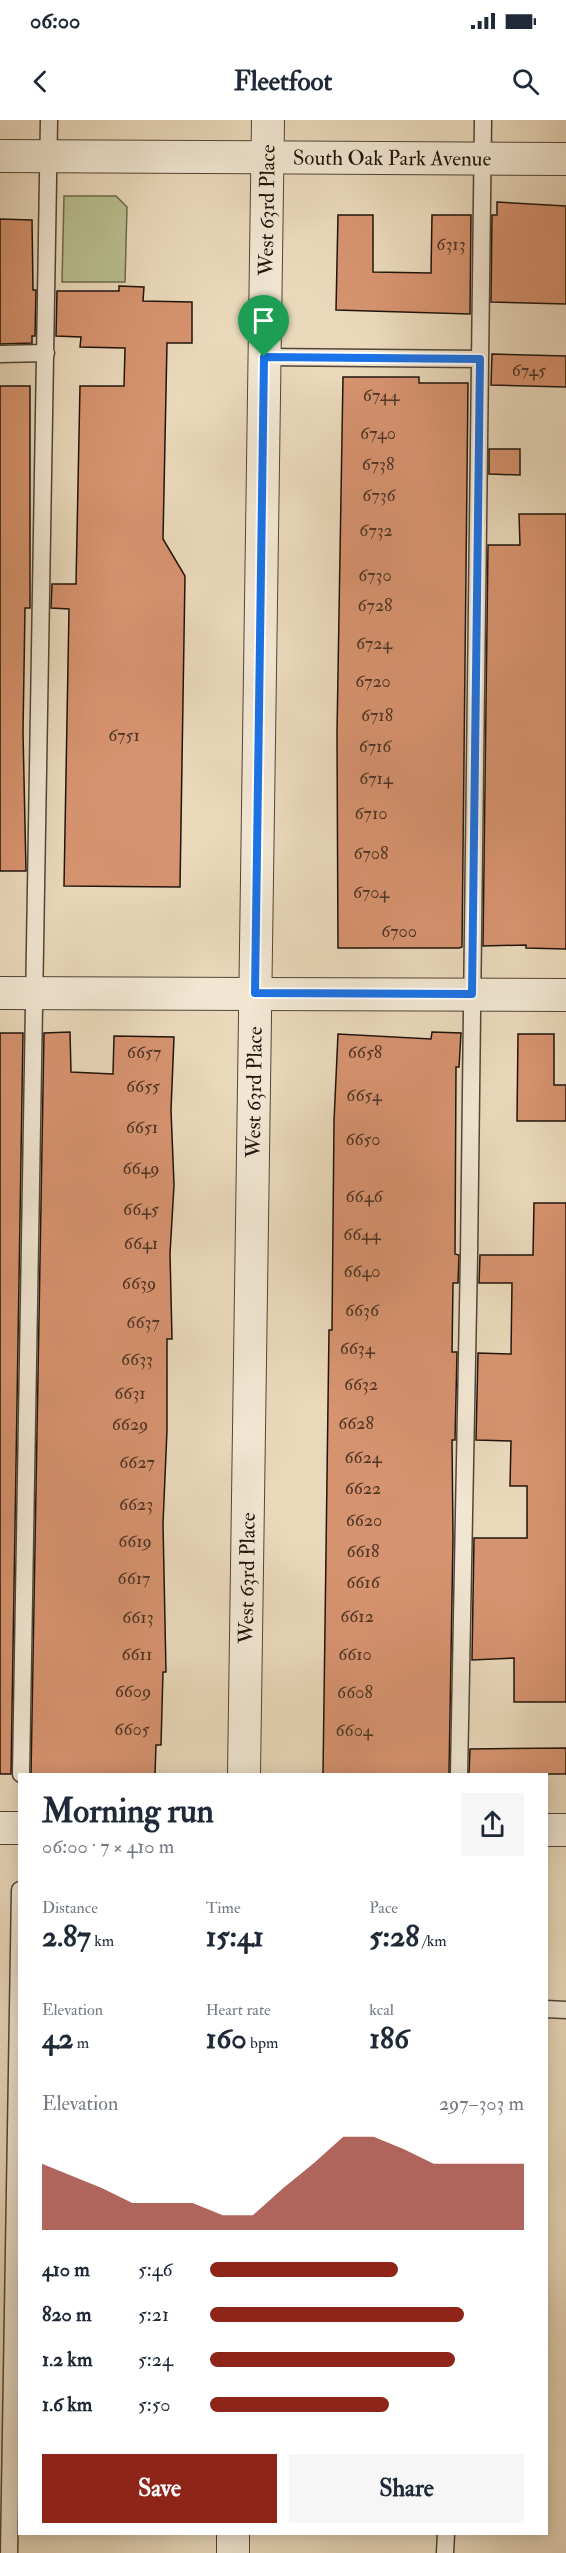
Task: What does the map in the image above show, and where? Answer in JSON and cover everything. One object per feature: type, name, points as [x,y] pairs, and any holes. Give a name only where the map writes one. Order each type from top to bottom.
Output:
[{"type":"street","name":"West 63rd Place","points":[[244,1773],[268,120]]},
{"type":"street","name":"South Oak Park Avenue","points":[[0,156],[566,159]]},
{"type":"street","points":[[0,993],[566,996]]},
{"type":"street","points":[[0,1828],[18,1828]]},
{"type":"street","points":[[548,1830],[566,1830]]},
{"type":"street","points":[[233,2535],[233,2553]]},
{"type":"lane","points":[[21,1773],[49,120]]},
{"type":"lane","points":[[459,1773],[483,120]]},
{"type":"lane","points":[[0,354],[46,353]]},
{"type":"lane","points":[[264,357],[480,359]]},
{"type":"lane","points":[[548,2009],[566,2010]]},
{"type":"lane","points":[[9,2553],[18,2011]]},
{"type":"lane","points":[[445,2553],[446,2535]]},
{"type":"green space","points":[[64,196],[116,196],[127,207],[125,282],[62,282]]},
{"type":"building","points":[[497,202],[566,206],[566,304],[491,302],[492,215],[497,215]]},
{"type":"building","points":[[338,215],[373,215],[373,272],[431,273],[432,215],[471,215],[470,314],[336,310]]},
{"type":"building","points":[[0,219],[32,220],[33,290],[36,290],[35,336],[32,336],[32,343],[0,344]]},
{"type":"building","points":[[119,286],[144,287],[143,301],[192,302],[192,343],[167,343],[163,539],[185,576],[180,887],[64,886],[69,609],[51,608],[52,584],[76,584],[80,386],[124,386],[125,348],[80,347],[81,337],[56,336],[57,291],[119,291]]},
{"type":"building","points":[[492,354],[566,356],[566,387],[491,385]]},
{"type":"building","points":[[343,377],[419,377],[419,383],[468,383],[462,947],[459,948],[338,948],[337,733]]},
{"type":"building","points":[[0,386],[30,386],[30,608],[25,608],[23,732],[26,871],[0,871]]},
{"type":"building","points":[[489,449],[520,449],[520,475],[489,474]]},
{"type":"building","points":[[519,514],[566,514],[566,949],[526,948],[526,945],[483,946],[488,545],[520,545]]},
{"type":"building","points":[[70,1032],[71,1072],[113,1074],[114,1036],[174,1037],[171,1110],[174,1185],[170,1254],[172,1339],[167,1339],[167,1430],[163,1524],[166,1672],[163,1672],[161,1745],[156,1745],[155,1773],[31,1773],[44,1033]]},
{"type":"building","points":[[432,1032],[461,1033],[459,1067],[456,1067],[455,1254],[459,1255],[458,1283],[453,1283],[452,1352],[457,1352],[455,1440],[452,1440],[453,1538],[449,1773],[323,1773],[329,1330],[332,1330],[334,1121],[338,1034],[431,1039]]},
{"type":"building","points":[[0,1033],[23,1033],[11,1774],[0,1774]]},
{"type":"building","points":[[518,1034],[554,1034],[554,1085],[566,1085],[566,1121],[517,1121]]},
{"type":"building","points":[[534,1203],[566,1203],[566,1702],[514,1702],[514,1658],[472,1660],[474,1538],[527,1538],[527,1486],[510,1486],[511,1441],[476,1440],[478,1353],[511,1354],[512,1283],[479,1283],[480,1255],[533,1255]]},
{"type":"building","points":[[566,1748],[566,1774],[469,1773],[470,1749]]},
{"type":"route","points":[[264,357],[480,359],[472,994],[255,993],[264,357]]}]
